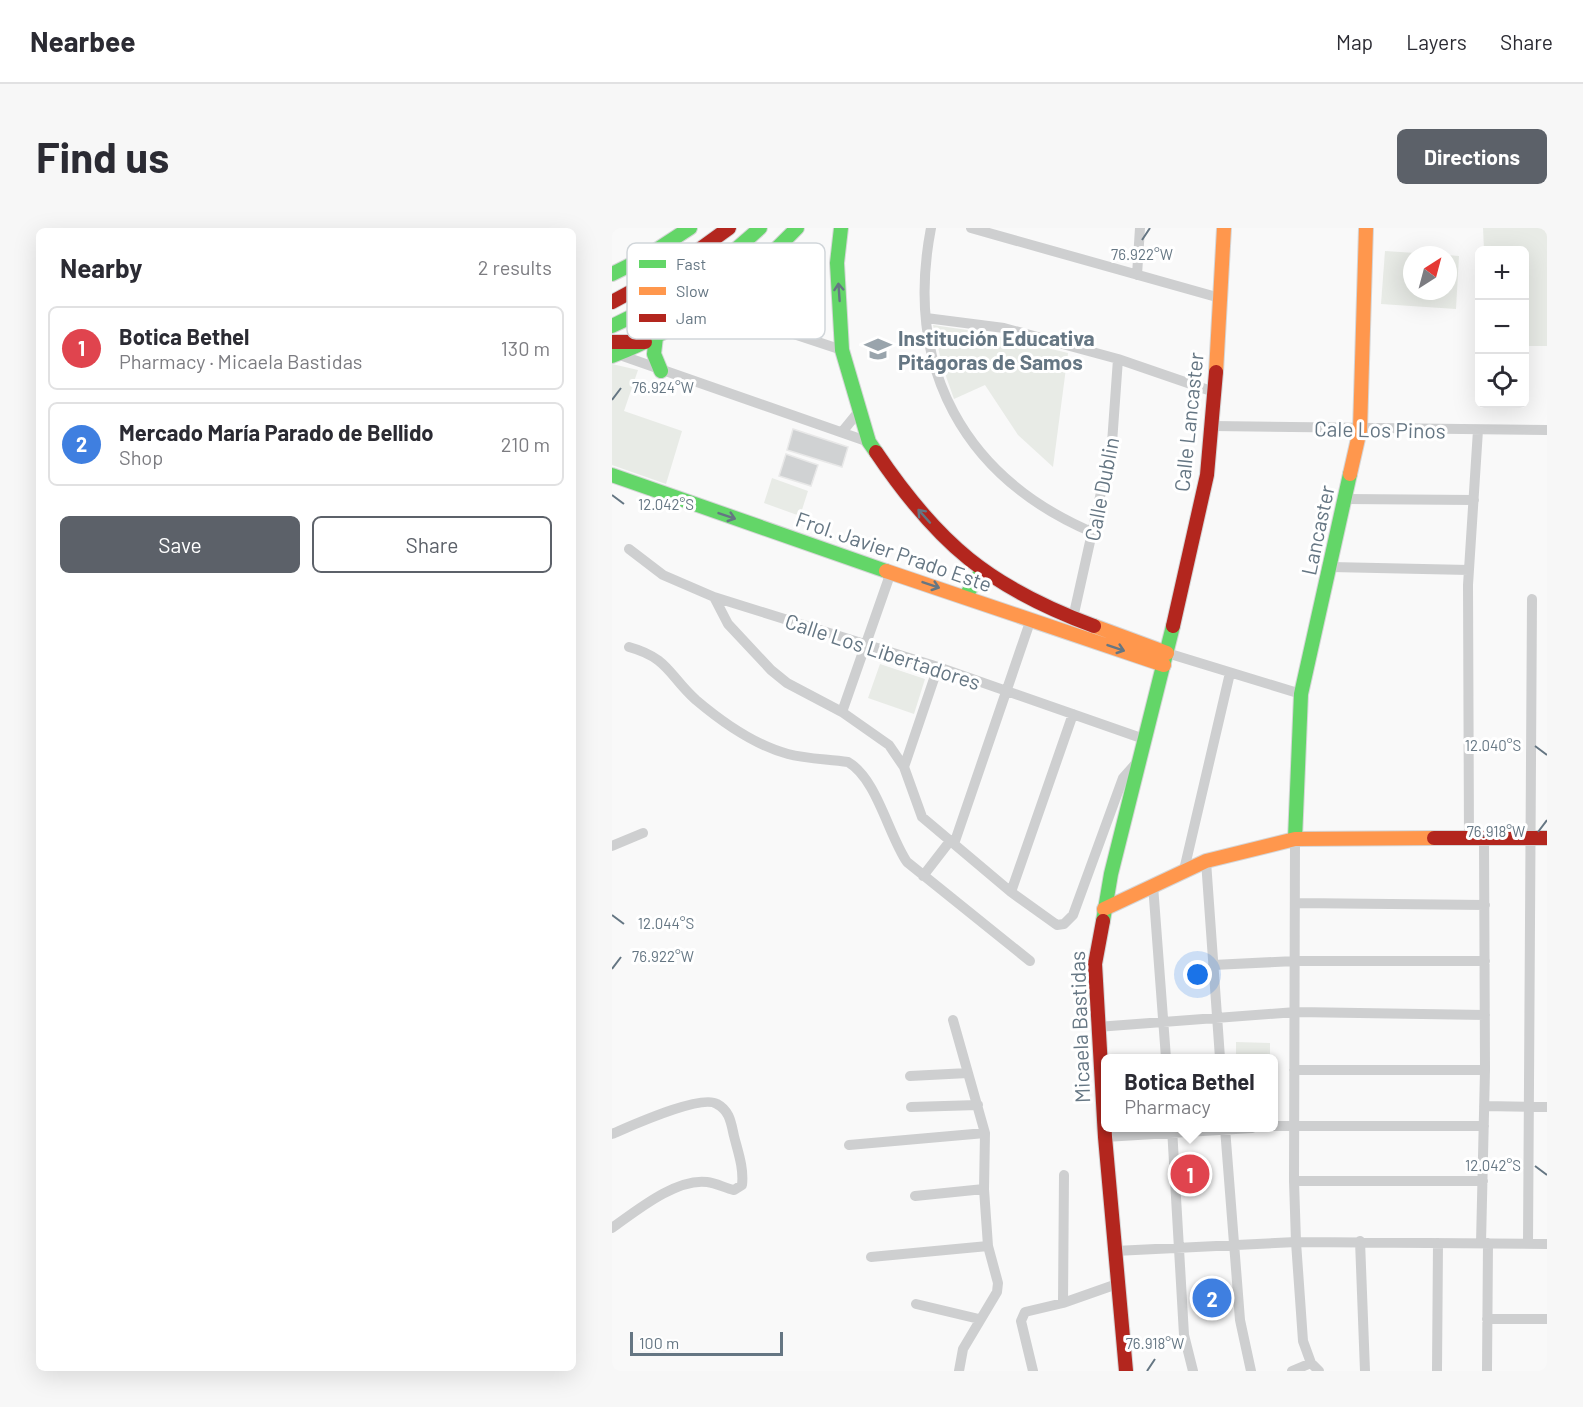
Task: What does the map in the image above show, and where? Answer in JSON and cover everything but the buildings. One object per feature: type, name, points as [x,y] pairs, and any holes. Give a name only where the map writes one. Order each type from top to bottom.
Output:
[{"type":"street","points":[[667,243],[690,228]]},
{"type":"street","points":[[708,243],[729,228]]},
{"type":"street","points":[[742,243],[760,228]]},
{"type":"street","points":[[782,243],[797,228]]},
{"type":"street","points":[[841,228],[837,263],[842,350],[869,442],[908,498],[949,544],[982,571],[1073,618],[1166,659],[1230,673],[1301,694]]},
{"type":"street","points":[[931,228],[924,285],[926,318],[939,380],[949,406],[988,462],[1035,503],[1064,520],[1094,533]]},
{"type":"street","points":[[971,228],[1220,298]]},
{"type":"street","points":[[1137,275],[1140,228]]},
{"type":"street","name":"Calle Lancaster","points":[[1166,659],[1207,475],[1224,228]]},
{"type":"street","name":"Lancaster","points":[[1295,839],[1301,694],[1360,430],[1366,228]]},
{"type":"street","points":[[612,274],[627,266]]},
{"type":"street","points":[[612,302],[627,294]]},
{"type":"street","points":[[926,318],[1004,328],[1118,359],[1214,392]]},
{"type":"street","points":[[612,326],[627,319]]},
{"type":"street","points":[[614,350],[651,339],[654,358],[661,371]]},
{"type":"street","points":[[809,339],[842,350]]},
{"type":"street","points":[[614,350],[661,371],[869,442]]},
{"type":"street","name":"Calle Dublin","points":[[1073,618],[1094,533],[1112,443],[1118,359]]},
{"type":"street","points":[[842,432],[860,410]]},
{"type":"street","name":"Cale Los Pinos","points":[[1212,426],[1360,430],[1547,430]]},
{"type":"street","points":[[1469,840],[1469,570],[1478,430]]},
{"type":"street","name":"Frol. Javier Prado Este","points":[[612,475],[1031,619],[1166,659]]},
{"type":"street","points":[[1346,500],[1474,500]]},
{"type":"street","name":"Calle Los Libertadores","points":[[629,549],[663,575],[714,597],[938,667],[1144,739]]},
{"type":"street","points":[[1331,567],[1469,570]]},
{"type":"street","points":[[965,597],[982,571]]},
{"type":"street","points":[[842,712],[868,645],[891,572]]},
{"type":"street","points":[[714,597],[728,624],[771,670],[787,683],[842,712],[889,745],[904,767],[922,817],[1011,892],[1057,925],[1069,920],[1073,915],[1123,778],[1139,760]]},
{"type":"street","points":[[1528,1244],[1532,599]]},
{"type":"street","points":[[923,876],[952,842],[1008,691],[1031,619]]},
{"type":"street","points":[[629,647],[646,652],[667,666],[694,698],[720,719],[754,740],[788,754],[848,762],[855,766],[861,772],[880,806],[894,843],[907,862],[1030,961]]},
{"type":"street","name":"Micaela Bastidas","points":[[1101,1082],[1095,964],[1104,909],[1144,739],[1166,659]]},
{"type":"street","points":[[904,767],[938,667]]},
{"type":"street","points":[[1184,870],[1230,673]]},
{"type":"street","points":[[1011,892],[1073,714]]},
{"type":"street","points":[[612,846],[643,833]]},
{"type":"street","points":[[1104,909],[1206,861],[1295,839],[1547,838]]},
{"type":"street","points":[[1295,839],[1294,1181],[1296,1242],[1303,1341],[1311,1362],[1319,1371]]},
{"type":"street","points":[[1484,840],[1485,1070],[1482,1181],[1487,1371]]},
{"type":"street","points":[[1206,861],[1220,1054]]},
{"type":"street","points":[[1153,885],[1166,1054]]},
{"type":"street","points":[[1296,903],[1485,905]]},
{"type":"street","points":[[1213,965],[1295,961],[1485,961]]},
{"type":"street","points":[[1097,1027],[1296,1012],[1485,1015]]},
{"type":"street","points":[[953,1020],[985,1133],[984,1189],[988,1246],[998,1283],[997,1293],[979,1319],[963,1349],[959,1371]]},
{"type":"street","points":[[1294,1070],[1485,1070]]},
{"type":"street","points":[[910,1076],[968,1073]]},
{"type":"street","points":[[612,1134],[669,1112],[706,1101],[717,1103],[729,1115],[744,1173],[742,1185],[734,1190],[709,1182],[697,1182],[656,1197],[612,1228]]},
{"type":"street","points":[[911,1107],[978,1105]]},
{"type":"street","points":[[1484,1106],[1547,1107]]},
{"type":"street","points":[[1278,1126],[1484,1126]]},
{"type":"street","name":"Micaela Bastidas","points":[[1105,1132],[1126,1371]]},
{"type":"street","points":[[1105,1137],[1162,1132]]},
{"type":"street","points":[[1173,1132],[1184,1335],[1194,1371]]},
{"type":"street","points":[[1226,1132],[1242,1338],[1251,1371]]},
{"type":"street","points":[[849,1145],[985,1133]]},
{"type":"street","points":[[1063,1303],[1064,1175]]},
{"type":"street","points":[[1294,1181],[1482,1181]]},
{"type":"street","points":[[915,1196],[984,1189]]},
{"type":"street","points":[[1115,1251],[1360,1240],[1547,1244]]},
{"type":"street","points":[[1360,1240],[1365,1371]]},
{"type":"street","points":[[1437,1371],[1438,1243]]},
{"type":"street","points":[[871,1257],[988,1246]]},
{"type":"street","points":[[1033,1371],[1021,1321],[1025,1312],[1063,1303],[1117,1284]]},
{"type":"street","points":[[916,1304],[979,1319]]},
{"type":"street","points":[[1487,1319],[1547,1319]]},
{"type":"street","points":[[1292,1371],[1311,1362]]},
{"type":"shaded area","points":[[1483,228],[1547,228],[1547,346],[1529,346],[1529,246],[1484,246]]},
{"type":"shaded area","points":[[1385,251],[1403,252],[1403,300],[1457,300],[1456,309],[1381,304]]},
{"type":"shaded area","points":[[1457,256],[1459,256],[1457,291]]},
{"type":"shaded area","points":[[933,325],[981,332],[1068,353],[1053,467],[1018,435],[985,385],[954,399],[942,365]]},
{"type":"shaded area","points":[[612,364],[638,370],[624,411],[682,431],[666,484],[612,465]]},
{"type":"shaded area","points":[[772,478],[808,491],[800,516],[764,503]]},
{"type":"shaded area","points":[[880,664],[925,679],[914,714],[868,698]]},
{"type":"shaded area","points":[[1236,1042],[1270,1043],[1270,1054],[1236,1054]]},
{"type":"traffic: fast","points":[[667,243],[690,228]]},
{"type":"traffic: fast","points":[[743,243],[760,228]]},
{"type":"traffic: fast","points":[[782,243],[797,228]]},
{"type":"traffic: fast","points":[[841,228],[837,263],[842,350],[869,442],[876,452]]},
{"type":"traffic: fast","points":[[612,274],[627,266]]},
{"type":"traffic: fast","points":[[612,326],[627,318]]},
{"type":"traffic: fast","points":[[612,356],[651,339]]},
{"type":"traffic: fast","points":[[656,339],[654,354],[661,371]]},
{"type":"traffic: fast","points":[[1295,839],[1301,694],[1350,474]]},
{"type":"traffic: fast","points":[[612,475],[886,571]]},
{"type":"traffic: fast","points":[[965,597],[982,571]]},
{"type":"traffic: fast","points":[[1103,921],[1111,874],[1173,626]]},
{"type":"traffic: slow","points":[[1216,372],[1224,228]]},
{"type":"traffic: slow","points":[[1350,474],[1360,430],[1366,228]]},
{"type":"traffic: slow","points":[[886,571],[1164,665]]},
{"type":"traffic: slow","points":[[1094,626],[1167,653]]},
{"type":"traffic: slow","points":[[1104,909],[1206,861],[1295,839],[1434,838]]},
{"type":"traffic: jam","points":[[708,243],[729,228]]},
{"type":"traffic: jam","points":[[612,302],[627,294]]},
{"type":"traffic: jam","points":[[612,342],[645,342]]},
{"type":"traffic: jam","points":[[1173,626],[1207,475],[1216,372]]},
{"type":"traffic: jam","points":[[876,452],[921,513],[969,559],[1024,595],[1094,626]]},
{"type":"traffic: jam","points":[[1434,838],[1547,838]]},
{"type":"traffic: jam","points":[[1101,1068],[1095,964],[1103,921]]},
{"type":"traffic: jam","points":[[1105,1132],[1126,1371]]},
{"type":"place","name":"Institución Educativa Pitágoras de Samos","points":[[878,349]]},
{"type":"place","name":"Botica Bethel","points":[[1190,1174]]},
{"type":"place","name":"Mercado María Parado de Bellido","points":[[1212,1298]]}]
